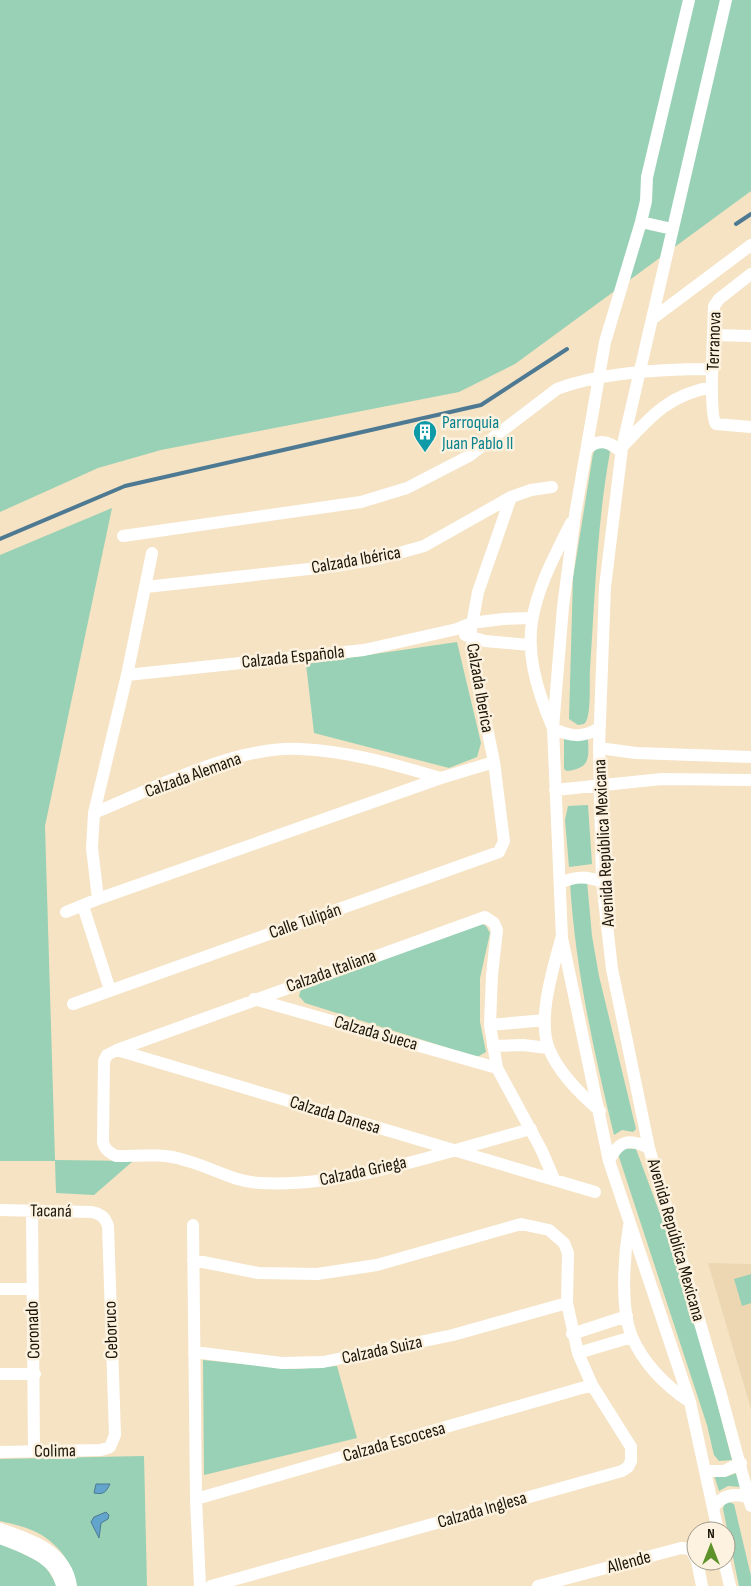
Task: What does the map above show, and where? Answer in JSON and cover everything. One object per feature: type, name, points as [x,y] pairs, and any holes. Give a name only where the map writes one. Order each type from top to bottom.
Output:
[{"type":"street","name":"Avenida República Mexicana","points":[[689,0],[647,177],[646,201],[610,326],[599,378],[576,514],[560,640],[553,728],[562,938],[600,1111],[609,1161],[690,1402],[715,1521]]},
{"type":"street","name":"Avenida República Mexicana","points":[[726,0],[621,450],[605,587],[598,748],[602,882],[612,969],[649,1148],[741,1463],[750,1502]]},
{"type":"street","points":[[641,222],[672,228]]},
{"type":"street","points":[[652,319],[751,245]]},
{"type":"street","name":"Terranova","points":[[751,274],[716,302],[712,387],[712,416],[716,424],[751,427]]},
{"type":"street","points":[[713,335],[751,336]]},
{"type":"street","points":[[122,536],[361,502],[407,488],[469,456],[557,389],[599,378],[682,369],[713,369]]},
{"type":"street","points":[[588,448],[598,442],[606,442],[621,450],[651,417],[667,404],[684,393],[712,387]]},
{"type":"street","name":"Calzada Ibérica","points":[[146,587],[336,566],[382,558],[424,546],[511,497],[531,490],[552,487]]},
{"type":"street","name":"Calzada Iberica","points":[[499,852],[504,841],[494,762],[471,638],[471,623],[478,592],[511,497]]},
{"type":"street","name":"Avenida República Mexicana","points":[[553,728],[539,695],[529,645],[531,618],[546,572],[576,514]]},
{"type":"street","points":[[98,899],[92,848],[94,813],[127,675],[152,553]]},
{"type":"street","name":"Calzada Española","points":[[127,675],[364,650],[456,629],[471,623],[496,619],[531,618]]},
{"type":"street","points":[[456,629],[471,638],[502,644],[529,645]]},
{"type":"street","points":[[553,728],[564,734],[576,736],[588,735],[599,728]]},
{"type":"street","points":[[598,748],[636,753],[751,758]]},
{"type":"street","name":"Calzada Alemana","points":[[94,813],[222,761],[258,752],[299,749],[356,755],[441,778]]},
{"type":"street","points":[[66,912],[441,778],[494,762]]},
{"type":"street","points":[[555,790],[662,779],[751,780]]},
{"type":"street","name":"Calle Tulipán","points":[[73,1004],[499,852]]},
{"type":"street","points":[[560,883],[580,876],[590,877],[602,882]]},
{"type":"street","points":[[82,906],[110,990]]},
{"type":"street","name":"Calzada Italiana","points":[[117,1050],[485,917],[494,923],[498,930],[492,975],[490,1025]]},
{"type":"street","name":"Avenida República Mexicana","points":[[562,938],[548,992],[545,1020],[548,1048],[566,1078],[600,1111]]},
{"type":"street","name":"Calzada Sueca","points":[[254,999],[498,1068]]},
{"type":"street","points":[[545,1020],[490,1025],[498,1068],[531,1129],[554,1179]]},
{"type":"street","points":[[493,1046],[523,1045],[548,1048]]},
{"type":"street","name":"Calzada Griega","points":[[117,1050],[107,1055],[104,1061],[105,1148],[116,1156],[164,1156],[183,1159],[259,1183],[308,1182],[361,1175],[531,1129]]},
{"type":"street","name":"Calzada Danesa","points":[[117,1050],[595,1192]]},
{"type":"street","points":[[609,1161],[615,1149],[625,1143],[636,1142],[649,1148]]},
{"type":"street","name":"Tacaná","points":[[0,1210],[101,1214]]},
{"type":"street","name":"Coronado","points":[[32,1210],[35,1374],[34,1451]]},
{"type":"street","name":"Ceboruco","points":[[101,1214],[108,1226],[115,1435],[110,1447]]},
{"type":"street","name":"Calzada Inglesa","points":[[193,1260],[258,1272],[317,1274],[376,1265],[521,1224],[536,1226],[558,1235],[568,1253],[567,1303],[572,1334],[578,1353],[592,1385],[631,1447],[631,1460],[628,1467],[622,1471],[211,1586]]},
{"type":"street","name":"Avenida República Mexicana","points":[[629,1224],[625,1266],[627,1316],[632,1337],[657,1375],[669,1388],[690,1402]]},
{"type":"street","points":[[193,1225],[196,1499],[200,1586]]},
{"type":"street","points":[[0,1289],[32,1289]]},
{"type":"street","name":"Calzada Suiza","points":[[194,1352],[282,1362],[323,1362],[453,1335],[567,1303]]},
{"type":"street","points":[[572,1334],[627,1316]]},
{"type":"street","points":[[578,1353],[632,1337]]},
{"type":"street","points":[[0,1374],[35,1374]]},
{"type":"street","name":"Calzada Escocesa","points":[[196,1499],[592,1385]]},
{"type":"street","name":"Colima","points":[[0,1452],[101,1450],[110,1447]]},
{"type":"street","points":[[705,1471],[724,1471],[741,1463]]},
{"type":"street","points":[[712,1508],[718,1502],[733,1495],[750,1502]]},
{"type":"street","points":[[0,1528],[45,1547],[63,1566],[70,1586]]},
{"type":"street","points":[[0,1538],[37,1552],[49,1563],[61,1580],[62,1586]]},
{"type":"street","name":"Allende","points":[[538,1586],[681,1548],[686,1551]]},
{"type":"street","points":[[698,1571],[702,1586]]},
{"type":"street","points":[[726,1571],[730,1586]]},
{"type":"shaded area","points":[[708,1263],[751,1264],[751,1409]]},
{"type":"green space","points":[[0,0],[751,0],[751,191],[515,364],[459,392],[161,450],[98,468],[0,512]]},
{"type":"green space","points":[[596,447],[606,447],[610,452],[597,560],[589,707],[587,720],[584,724],[578,725],[569,719],[573,578],[593,454]]},
{"type":"green space","points":[[112,508],[45,826],[55,1160],[133,1161],[94,1195],[56,1193],[55,1161],[0,1161],[0,555]]},
{"type":"green space","points":[[457,642],[481,743],[477,757],[449,768],[314,733],[306,664]]},
{"type":"green space","points":[[564,734],[588,735],[588,754],[585,764],[567,771],[564,769]]},
{"type":"green space","points":[[588,805],[592,864],[569,867],[565,820],[568,806]]},
{"type":"green space","points":[[587,881],[592,936],[599,976],[636,1129],[633,1132],[622,1130],[614,1135],[586,1010],[576,946],[570,882]]},
{"type":"green space","points":[[479,922],[486,926],[490,933],[480,978],[480,1022],[486,1052],[477,1057],[305,1003],[299,996],[301,989]]},
{"type":"green space","points":[[619,1148],[636,1149],[686,1284],[732,1460],[719,1461],[714,1455],[707,1425],[618,1154]]},
{"type":"green space","points":[[751,1274],[751,1303],[742,1306],[734,1279]]},
{"type":"green space","points":[[203,1360],[295,1369],[337,1366],[357,1438],[204,1475]]},
{"type":"green space","points":[[144,1456],[147,1586],[76,1586],[75,1578],[68,1562],[52,1542],[34,1531],[0,1521],[0,1459]]},
{"type":"green space","points":[[737,1473],[742,1487],[728,1486],[719,1491],[714,1475],[725,1477]]},
{"type":"green space","points":[[729,1502],[734,1504],[751,1576],[751,1586],[739,1586],[736,1571],[736,1521],[725,1521],[724,1505]]},
{"type":"green space","points":[[0,1542],[45,1565],[57,1586],[0,1586]]},
{"type":"water","points":[[96,1484],[110,1484],[106,1491],[100,1494],[94,1493]]},
{"type":"water","points":[[106,1512],[109,1515],[108,1519],[101,1523],[99,1538],[91,1522],[94,1517]]},
{"type":"waterway","points":[[736,224],[751,214]]},
{"type":"waterway","points":[[0,539],[125,486],[481,405],[567,349]]},
{"type":"place","name":"Parroquia Juan Pablo II","points":[[425,453]]}]
